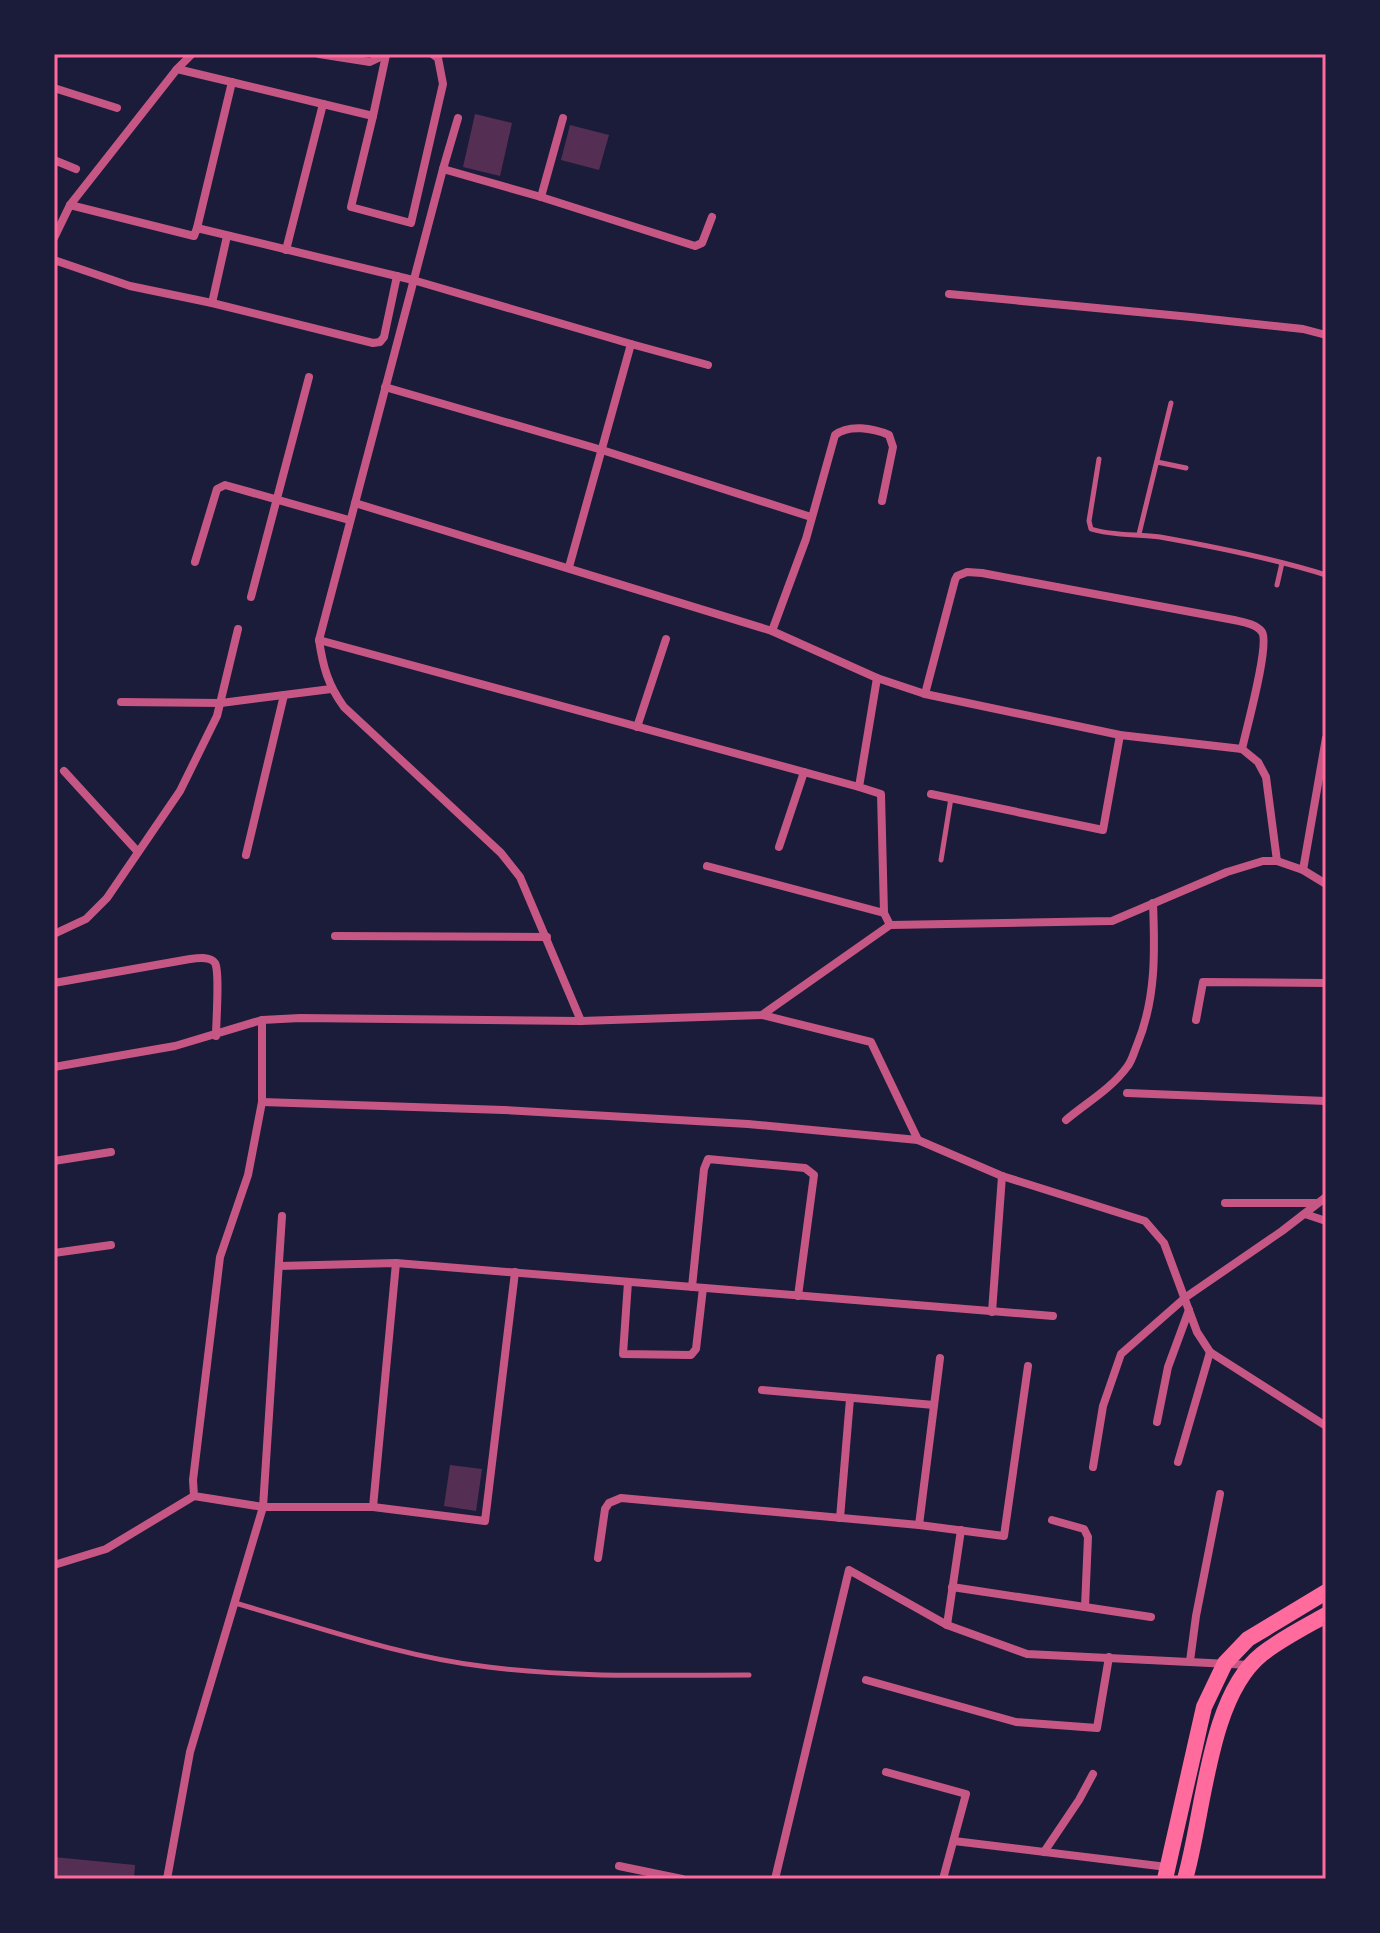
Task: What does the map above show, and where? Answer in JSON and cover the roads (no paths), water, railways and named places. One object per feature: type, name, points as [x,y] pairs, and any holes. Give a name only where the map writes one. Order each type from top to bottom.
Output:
[{"type":"main road","points":[[1166,1873],[1204,1707],[1225,1663],[1248,1639],[1326,1592]]},
{"type":"main road","points":[[1185,1879],[1223,1713],[1235,1684],[1261,1654],[1326,1615]]},
{"type":"street","points":[[54,238],[70,205],[192,54]]},
{"type":"street","points":[[319,54],[370,62],[387,54]]},
{"type":"street","points":[[387,54],[351,207],[411,223],[443,84],[438,58],[432,54]]},
{"type":"street","points":[[177,69],[373,116]]},
{"type":"street","points":[[70,205],[194,236],[232,82]]},
{"type":"street","points":[[54,88],[117,108]]},
{"type":"street","points":[[286,250],[323,104]]},
{"type":"street","points":[[458,118],[319,640],[323,671],[344,707],[501,853],[520,877],[581,1021]]},
{"type":"street","points":[[541,197],[563,118]]},
{"type":"street","points":[[54,160],[76,169]]},
{"type":"street","points":[[443,169],[695,246],[702,243],[712,217]]},
{"type":"street","points":[[197,228],[413,280],[708,365]]},
{"type":"street","points":[[212,303],[227,236]]},
{"type":"street","points":[[54,260],[130,286],[373,343],[380,342],[384,337],[397,276]]},
{"type":"street","points":[[949,294],[1303,329],[1326,335]]},
{"type":"street","points":[[569,567],[631,344]]},
{"type":"street","points":[[251,597],[309,377]]},
{"type":"street","points":[[385,387],[602,450],[811,517]]},
{"type":"street","points":[[772,631],[835,435],[850,427],[889,435],[893,447],[882,501]]},
{"type":"street","points":[[195,562],[217,489],[225,485],[349,520]]},
{"type":"street","points":[[355,503],[772,631],[877,678],[925,694],[1120,735],[1242,749],[1258,762],[1266,777],[1277,861]]},
{"type":"street","points":[[925,694],[955,580],[967,572],[982,573],[1234,620],[1261,630],[1263,658],[1242,749]]},
{"type":"street","points":[[54,934],[86,919],[107,898],[180,791],[207,739],[221,703],[238,629]]},
{"type":"street","points":[[637,727],[666,639]]},
{"type":"street","points":[[319,640],[881,794],[884,913],[890,925]]},
{"type":"street","points":[[859,787],[877,678]]},
{"type":"street","points":[[121,702],[221,703],[331,689]]},
{"type":"street","points":[[246,855],[284,695]]},
{"type":"street","points":[[931,794],[1103,830],[1120,735]]},
{"type":"street","points":[[1303,870],[1326,738]]},
{"type":"street","points":[[64,771],[138,852]]},
{"type":"street","points":[[779,847],[804,772]]},
{"type":"street","points":[[762,1015],[890,925],[1112,921],[1227,872],[1263,861],[1277,861],[1303,870],[1326,884]]},
{"type":"street","points":[[707,866],[884,913]]},
{"type":"street","points":[[1066,1120],[1129,1066],[1151,997],[1155,945],[1153,903]]},
{"type":"street","points":[[335,936],[547,937]]},
{"type":"street","points":[[54,983],[190,959],[211,959],[217,975],[216,1036]]},
{"type":"street","points":[[1196,1020],[1203,982],[1326,983]]},
{"type":"street","points":[[54,1067],[216,1036],[262,1020],[581,1021],[762,1015],[871,1042],[918,1140]]},
{"type":"street","points":[[194,1496],[201,1401],[220,1257],[248,1175],[262,1102],[262,1020]]},
{"type":"street","points":[[1127,1093],[1326,1101]]},
{"type":"street","points":[[262,1102],[504,1110],[918,1140],[1002,1176],[1145,1221],[1164,1243],[1197,1332],[1210,1352],[1326,1426]]},
{"type":"street","points":[[54,1161],[111,1152]]},
{"type":"street","points":[[692,1287],[704,1169],[708,1159],[805,1168],[814,1175],[798,1296]]},
{"type":"street","points":[[992,1312],[1002,1176]]},
{"type":"street","points":[[1093,1467],[1103,1406],[1121,1354],[1186,1297],[1322,1200]]},
{"type":"street","points":[[1225,1203],[1322,1200]]},
{"type":"street","points":[[1305,1214],[1326,1221]]},
{"type":"street","points":[[167,1879],[190,1752],[263,1507],[282,1216]]},
{"type":"street","points":[[54,1253],[111,1245]]},
{"type":"street","points":[[279,1266],[396,1263],[1053,1316]]},
{"type":"street","points":[[373,1507],[396,1263]]},
{"type":"street","points":[[54,1565],[106,1549],[194,1496],[263,1507],[373,1507],[485,1521],[515,1272]]},
{"type":"street","points":[[628,1282],[623,1354],[691,1355],[696,1349],[703,1288]]},
{"type":"street","points":[[1157,1422],[1168,1367],[1190,1309]]},
{"type":"street","points":[[1178,1462],[1210,1352]]},
{"type":"street","points":[[919,1525],[940,1358]]},
{"type":"street","points":[[598,1558],[605,1509],[609,1503],[621,1498],[919,1525],[1004,1536],[1028,1366]]},
{"type":"street","points":[[762,1390],[934,1405]]},
{"type":"street","points":[[840,1518],[850,1399]]},
{"type":"street","points":[[1190,1661],[1220,1494]]},
{"type":"street","points":[[1052,1520],[1084,1529],[1088,1537],[1085,1607]]},
{"type":"street","points":[[947,1625],[961,1530]]},
{"type":"street","points":[[775,1879],[849,1570],[947,1625],[1027,1654],[1251,1665]]},
{"type":"street","points":[[952,1587],[1151,1617]]},
{"type":"street","points":[[866,1680],[1016,1722],[1097,1728],[1109,1657]]},
{"type":"street","points":[[886,1772],[966,1794],[943,1879]]},
{"type":"street","points":[[1044,1852],[1093,1774]]},
{"type":"street","points":[[954,1841],[1044,1852],[1166,1873]]},
{"type":"street","points":[[619,1866],[682,1879]]},
{"type":"lane","points":[[1139,534],[1171,403]]},
{"type":"lane","points":[[1099,459],[1089,521],[1091,529],[1139,534],[1326,575]]},
{"type":"lane","points":[[1157,462],[1186,468]]},
{"type":"lane","points":[[1277,585],[1282,563]]},
{"type":"lane","points":[[941,860],[951,798]]},
{"type":"lane","points":[[234,1602],[406,1652],[487,1667],[591,1675],[749,1675]]}]
